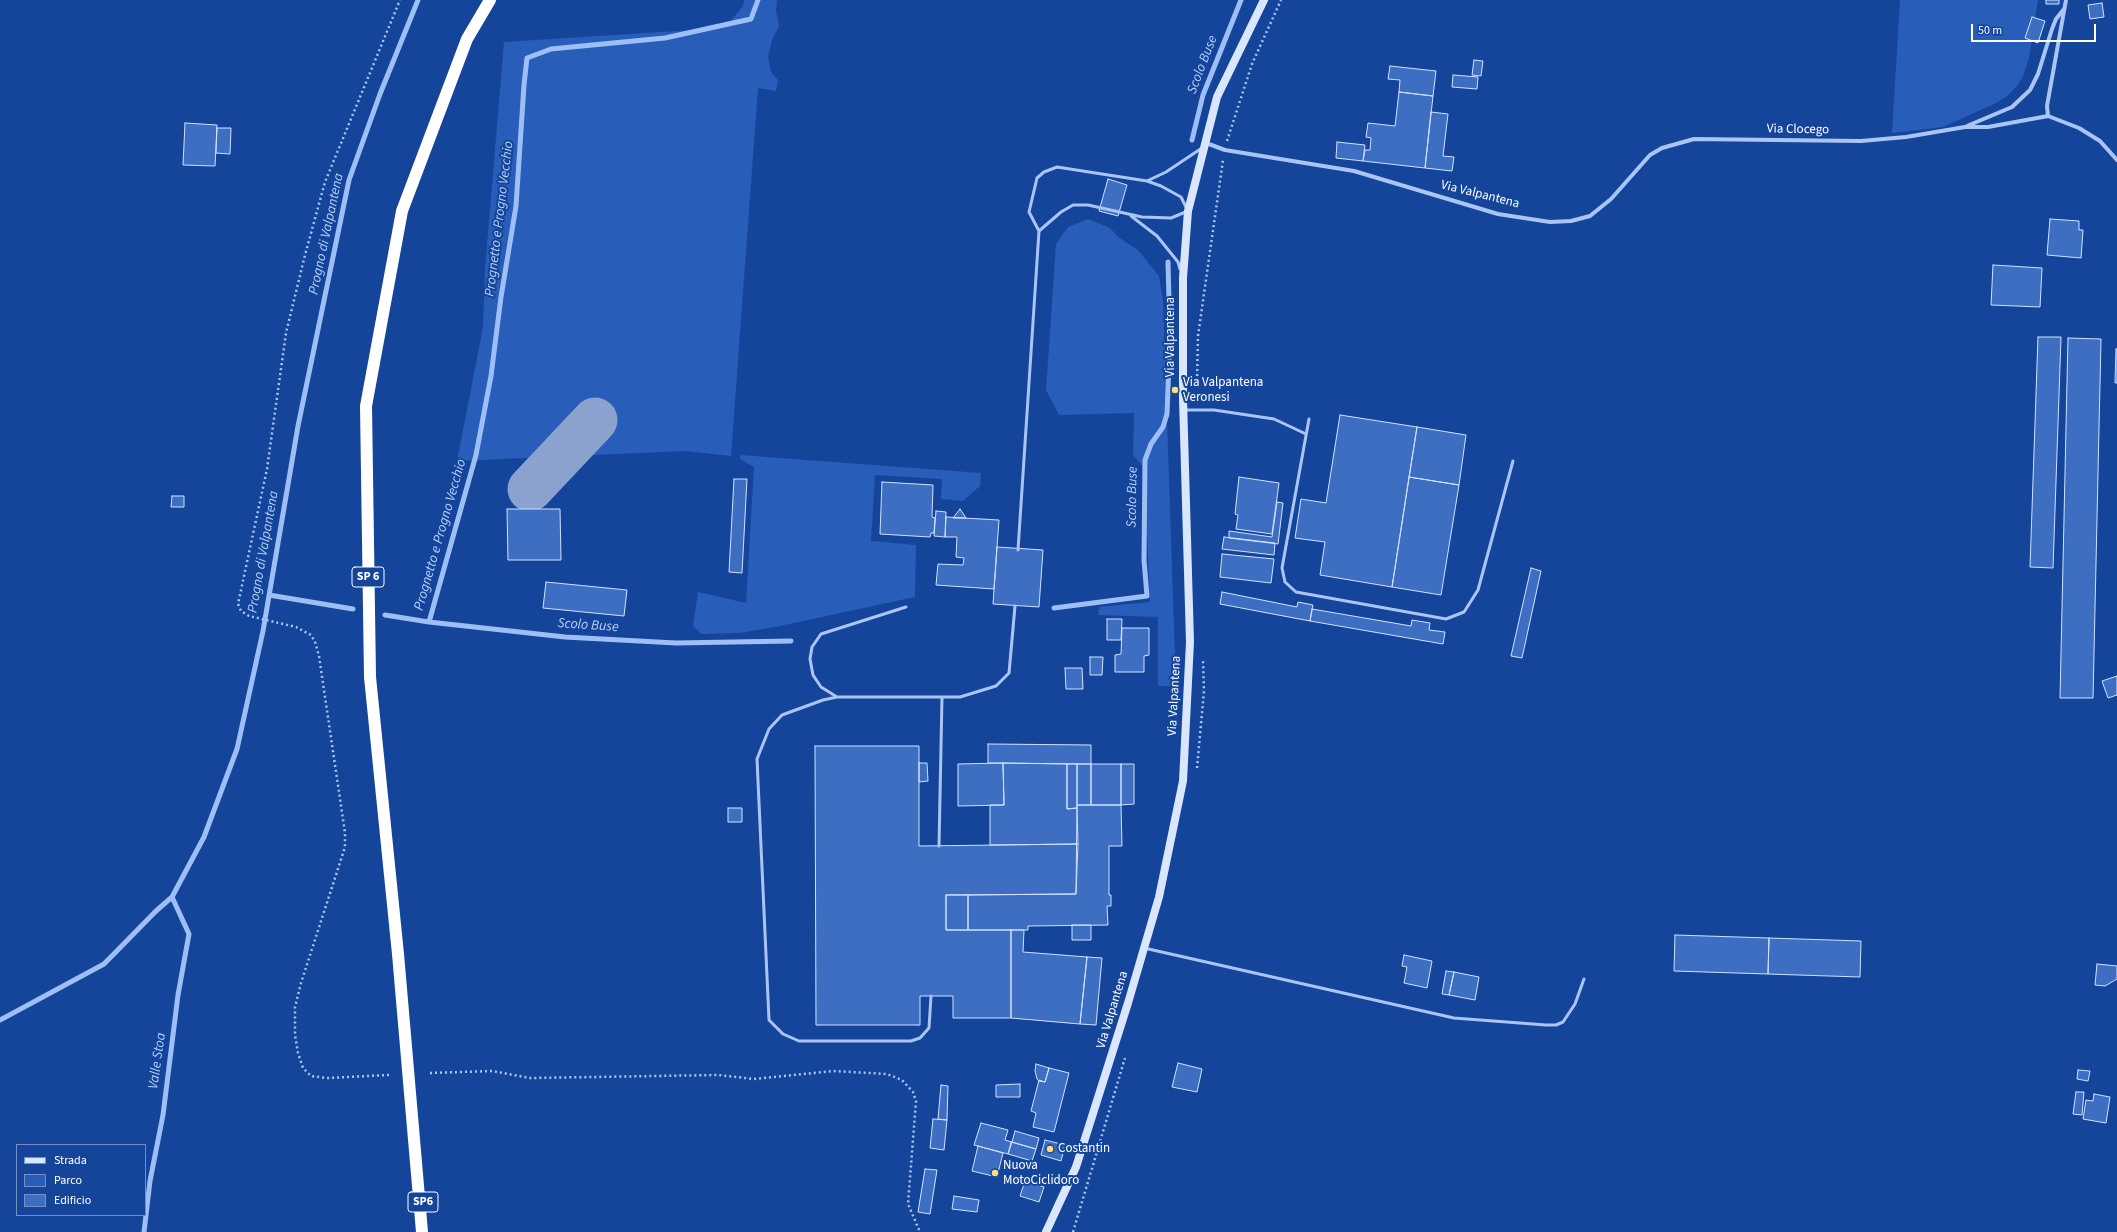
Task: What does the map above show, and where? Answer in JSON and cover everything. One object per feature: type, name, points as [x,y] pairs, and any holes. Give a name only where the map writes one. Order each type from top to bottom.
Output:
[{"type":"highway","name":"SP 6","points":[[422,1232],[398,954],[370,677],[366,406],[402,211],[467,39],[490,0]]},
{"type":"highway","name":"SP6","points":[[417,1172],[418,1232]]},
{"type":"highway","name":"SP6","points":[[417,1172],[429,1232]]},
{"type":"street","name":"Via Valpantena","points":[[1046,1232],[1076,1167],[1093,1119],[1159,897],[1183,781],[1190,642],[1184,410],[1183,278],[1188,211],[1217,97],[1264,0]]},
{"type":"street","name":"Via Clocego","points":[[1638,167],[1650,155],[1662,148],[1694,139],[1861,141],[1906,137],[1965,127],[1988,127],[2048,116],[2047,106],[2066,0]]},
{"type":"street","name":"Via Clocego","points":[[1965,127],[2012,107],[2030,90],[2038,74],[2056,19],[2064,9]]},
{"type":"street","points":[[2048,116],[2079,128],[2100,141],[2117,160]]},
{"type":"street","name":"Via Valpantena","points":[[1204,145],[1224,150],[1354,171],[1498,214],[1550,222],[1571,221],[1590,216],[1611,199],[1638,167]]},
{"type":"lane","points":[[1147,181],[1166,172],[1204,145]]},
{"type":"lane","points":[[1018,550],[1038,230],[1029,212],[1037,178],[1044,172],[1057,168],[1147,181],[1162,186],[1181,197],[1188,211],[1171,218],[1129,215],[1088,205],[1073,205],[1061,212],[1038,230]]},
{"type":"lane","points":[[1129,215],[1161,241],[1178,262],[1183,278]]},
{"type":"lane","points":[[1184,410],[1214,410],[1259,416],[1291,425],[1306,434]]},
{"type":"lane","points":[[1309,419],[1282,568],[1285,582],[1296,592],[1446,619],[1464,612],[1478,590],[1513,461]]},
{"type":"lane","points":[[931,996],[929,1028],[920,1038],[911,1041],[799,1041],[783,1034],[769,1020],[757,759],[769,729],[782,715],[823,700],[837,697],[960,697],[996,686],[1009,673],[1014,606]]},
{"type":"lane","points":[[837,697],[821,687],[813,675],[810,659],[812,647],[821,634],[906,607]]},
{"type":"lane","points":[[939,846],[942,697]]},
{"type":"lane","points":[[1144,948],[1454,1018],[1556,1026],[1563,1022],[1575,1004],[1584,979]]},
{"type":"path","points":[[389,1075],[327,1078],[311,1076],[303,1068],[298,1053],[294,1035],[295,1007],[301,983],[345,847],[345,833],[319,656],[315,642],[311,635],[296,627],[276,621],[249,616],[241,612],[238,604],[267,469],[286,333],[305,255],[325,182],[400,0]]},
{"type":"path","points":[[430,1073],[492,1071],[530,1078],[718,1075],[754,1079],[833,1071],[887,1074],[902,1080],[913,1092],[916,1101],[908,1204],[920,1232]]},
{"type":"green space","points":[[744,0],[777,0],[776,11],[779,26],[772,40],[768,57],[771,72],[778,80],[776,91],[758,88],[731,456],[685,451],[457,461],[483,327],[485,269],[504,42],[725,28],[743,6]]},
{"type":"green space","points":[[1900,0],[2038,0],[2029,58],[2023,76],[2018,85],[2006,97],[1996,103],[1943,127],[1892,133]]},
{"type":"green space","points":[[1088,219],[1110,228],[1118,237],[1138,250],[1159,276],[1163,301],[1176,686],[1158,686],[1158,617],[1098,615],[1099,607],[1150,602],[1144,468],[1133,455],[1134,413],[1059,415],[1046,390],[1056,244],[1068,227]]},
{"type":"green space","points":[[740,455],[981,473],[980,486],[963,501],[941,499],[942,479],[875,475],[871,541],[916,545],[915,597],[780,626],[740,633],[701,634],[693,626],[698,592],[746,603],[754,467],[740,459]]},
{"type":"building","points":[[2046,0],[2059,0],[2059,4],[2046,4]]},
{"type":"building","points":[[2102,3],[2104,17],[2090,19],[2088,5]]},
{"type":"building","points":[[2032,17],[2045,21],[2038,43],[2025,38]]},
{"type":"building","points":[[1474,60],[1483,61],[1481,76],[1472,75]]},
{"type":"building","points":[[1390,66],[1436,71],[1433,96],[1399,92],[1400,80],[1388,79]]},
{"type":"building","points":[[1453,75],[1478,77],[1477,89],[1452,87]]},
{"type":"building","points":[[1399,92],[1433,96],[1425,168],[1363,161],[1365,150],[1370,150],[1371,138],[1366,137],[1368,123],[1395,126]]},
{"type":"building","points":[[1431,112],[1448,114],[1443,156],[1454,157],[1452,171],[1425,168]]},
{"type":"building","points":[[185,123],[217,125],[215,166],[183,165]]},
{"type":"building","points":[[217,128],[231,128],[230,154],[216,153]]},
{"type":"building","points":[[1337,142],[1365,145],[1363,161],[1336,158]]},
{"type":"building","points":[[1108,179],[1127,185],[1118,216],[1099,211]]},
{"type":"building","points":[[2050,219],[2079,221],[2079,230],[2083,230],[2081,258],[2047,255]]},
{"type":"building","points":[[1993,265],[2042,268],[2040,307],[1991,305]]},
{"type":"building","points":[[2038,337],[2061,337],[2053,568],[2030,567]]},
{"type":"building","points":[[2068,338],[2101,339],[2093,698],[2060,698]]},
{"type":"building","points":[[2116,349],[2117,383],[2115,383]]},
{"type":"building","points":[[1340,415],[1417,427],[1392,587],[1320,575],[1325,542],[1295,538],[1301,499],[1326,503]]},
{"type":"building","points":[[1417,427],[1466,435],[1459,485],[1409,477]]},
{"type":"building","points":[[1239,477],[1279,483],[1272,534],[1236,529],[1238,515],[1235,514]]},
{"type":"building","points":[[1409,477],[1459,485],[1441,595],[1392,587]]},
{"type":"building","points":[[734,479],[747,479],[742,573],[729,572]]},
{"type":"building","points":[[882,482],[933,485],[932,517],[935,518],[934,533],[931,533],[930,537],[880,534]]},
{"type":"building","points":[[172,496],[184,496],[184,507],[171,507]]},
{"type":"building","points":[[1277,502],[1283,503],[1278,544],[1229,538],[1229,531],[1272,537]]},
{"type":"building","points":[[507,509],[560,509],[561,560],[508,560]]},
{"type":"building","points":[[960,509],[966,518],[953,518]]},
{"type":"building","points":[[936,511],[946,512],[945,537],[934,536]]},
{"type":"building","points":[[946,517],[999,520],[994,589],[936,585],[938,564],[963,565],[964,558],[956,557],[957,537],[945,537]]},
{"type":"building","points":[[1224,537],[1275,543],[1274,555],[1222,549]]},
{"type":"building","points":[[997,547],[1043,550],[1039,607],[993,604]]},
{"type":"building","points":[[1222,554],[1274,559],[1271,583],[1220,577]]},
{"type":"building","points":[[1531,568],[1541,571],[1522,658],[1511,656]]},
{"type":"building","points":[[546,582],[627,590],[624,616],[543,608]]},
{"type":"building","points":[[1222,592],[1297,607],[1298,602],[1313,605],[1310,621],[1220,604]]},
{"type":"building","points":[[1312,609],[1411,626],[1412,620],[1430,623],[1429,630],[1445,632],[1443,644],[1310,621]]},
{"type":"building","points":[[1107,619],[1122,619],[1121,640],[1107,640]]},
{"type":"building","points":[[1122,628],[1149,628],[1149,655],[1144,656],[1144,672],[1115,672],[1115,655],[1121,654]]},
{"type":"building","points":[[1090,657],[1103,657],[1102,675],[1090,675]]},
{"type":"building","points":[[1065,668],[1082,668],[1083,689],[1066,689]]},
{"type":"building","points":[[2117,676],[2117,695],[2108,698],[2102,681]]},
{"type":"building","points":[[988,744],[1091,745],[1091,764],[988,763]]},
{"type":"building","points":[[815,746],[919,746],[919,846],[1078,844],[1076,894],[946,895],[946,930],[1011,930],[1011,1018],[953,1018],[953,996],[920,996],[920,1025],[816,1025]]},
{"type":"building","points":[[919,763],[927,763],[928,781],[919,782]]},
{"type":"building","points":[[1003,763],[1004,805],[958,806],[958,764]]},
{"type":"building","points":[[1003,763],[1067,764],[1067,809],[1077,808],[1078,844],[990,845],[990,805],[1004,805]]},
{"type":"building","points":[[1067,764],[1077,764],[1077,808],[1067,809]]},
{"type":"building","points":[[1077,764],[1091,764],[1091,805],[1077,805]]},
{"type":"building","points":[[1091,764],[1121,764],[1121,805],[1091,805]]},
{"type":"building","points":[[1121,764],[1134,764],[1134,804],[1121,805]]},
{"type":"building","points":[[1077,805],[1121,805],[1122,846],[1109,846],[1109,895],[1111,895],[1111,906],[1107,906],[1108,925],[1028,926],[1028,930],[968,930],[968,895],[1076,894]]},
{"type":"building","points":[[728,808],[742,808],[742,822],[728,822]]},
{"type":"building","points":[[946,895],[968,895],[968,930],[946,930]]},
{"type":"building","points":[[1072,925],[1091,925],[1091,940],[1072,940]]},
{"type":"building","points":[[1011,930],[1024,930],[1023,952],[1087,957],[1080,1024],[1011,1018]]},
{"type":"building","points":[[1675,935],[1769,938],[1768,974],[1674,971]]},
{"type":"building","points":[[1769,938],[1861,941],[1860,977],[1768,974]]},
{"type":"building","points":[[1404,955],[1432,961],[1427,988],[1404,983],[1407,967],[1402,966]]},
{"type":"building","points":[[1087,957],[1102,958],[1096,1025],[1080,1024]]},
{"type":"building","points":[[2097,964],[2117,966],[2117,979],[2105,986],[2095,985]]},
{"type":"building","points":[[1446,971],[1454,972],[1449,995],[1442,994]]},
{"type":"building","points":[[1454,972],[1479,977],[1475,1000],[1449,995]]},
{"type":"building","points":[[1178,1063],[1202,1069],[1197,1092],[1172,1087]]},
{"type":"building","points":[[1036,1064],[1049,1068],[1045,1082],[1037,1079],[1035,1071]]},
{"type":"building","points":[[1049,1068],[1069,1073],[1054,1132],[1033,1127],[1036,1113],[1031,1111],[1039,1080],[1045,1082]]},
{"type":"building","points":[[2078,1070],[2090,1071],[2088,1081],[2077,1079]]},
{"type":"building","points":[[1020,1084],[1020,1097],[996,1097],[996,1085]]},
{"type":"building","points":[[941,1085],[948,1086],[947,1120],[938,1119]]},
{"type":"building","points":[[2076,1092],[2084,1092],[2082,1115],[2073,1114]]},
{"type":"building","points":[[2094,1094],[2110,1097],[2106,1123],[2083,1119],[2086,1100],[2093,1101]]},
{"type":"building","points":[[933,1119],[947,1120],[944,1150],[930,1148]]},
{"type":"building","points":[[981,1123],[1008,1130],[1005,1140],[1012,1142],[1008,1154],[974,1145]]},
{"type":"building","points":[[1015,1131],[1039,1138],[1036,1149],[1012,1142]]},
{"type":"building","points":[[1045,1140],[1065,1145],[1061,1161],[1041,1155]]},
{"type":"building","points":[[1011,1142],[1036,1149],[1032,1161],[1008,1154]]},
{"type":"building","points":[[978,1146],[1003,1153],[997,1177],[972,1171]]},
{"type":"building","points":[[925,1169],[937,1170],[930,1214],[918,1212]]},
{"type":"building","points":[[1025,1181],[1044,1187],[1039,1202],[1020,1196]]},
{"type":"building","points":[[954,1196],[979,1200],[977,1212],[952,1209]]},
{"type":"waterway","name":"Progno di Valpantena","points":[[0,1020],[104,964],[156,911],[172,897],[204,837],[237,749],[263,631],[298,426],[349,180],[380,94],[418,0]]},
{"type":"waterway","name":"Prognetto e Progno Vecchio","points":[[429,622],[476,455],[491,376],[501,297],[516,206],[527,58],[551,49],[665,38],[751,19],[758,0]]},
{"type":"waterway","name":"Scolo Buse","points":[[1192,140],[1203,95],[1241,0]]},
{"type":"waterway","name":"Scolo Buse","points":[[1054,608],[1147,596],[1144,560],[1145,460],[1151,444],[1163,427],[1167,414],[1170,337],[1168,262]]},
{"type":"waterway","name":"Scolo Buse","points":[[269,595],[353,609]]},
{"type":"waterway","name":"Scolo Buse","points":[[385,615],[429,622],[565,637],[676,643],[791,641]]},
{"type":"waterway","name":"Valle Stoa","points":[[146,1215],[150,1181],[163,1115],[178,995],[189,934],[172,897]]},
{"type":"waterway","name":"Valle Stoa","points":[[144,1232],[146,1216]]},
{"type":"taxiway","points":[[530,489],[595,420]]},
{"type":"place","name":"Via Valpantena Veronesi","points":[[1175,390]]},
{"type":"place","name":"Costantin","points":[[1050,1149]]},
{"type":"place","name":"Nuova MotoCiclidoro","points":[[995,1173]]}]
